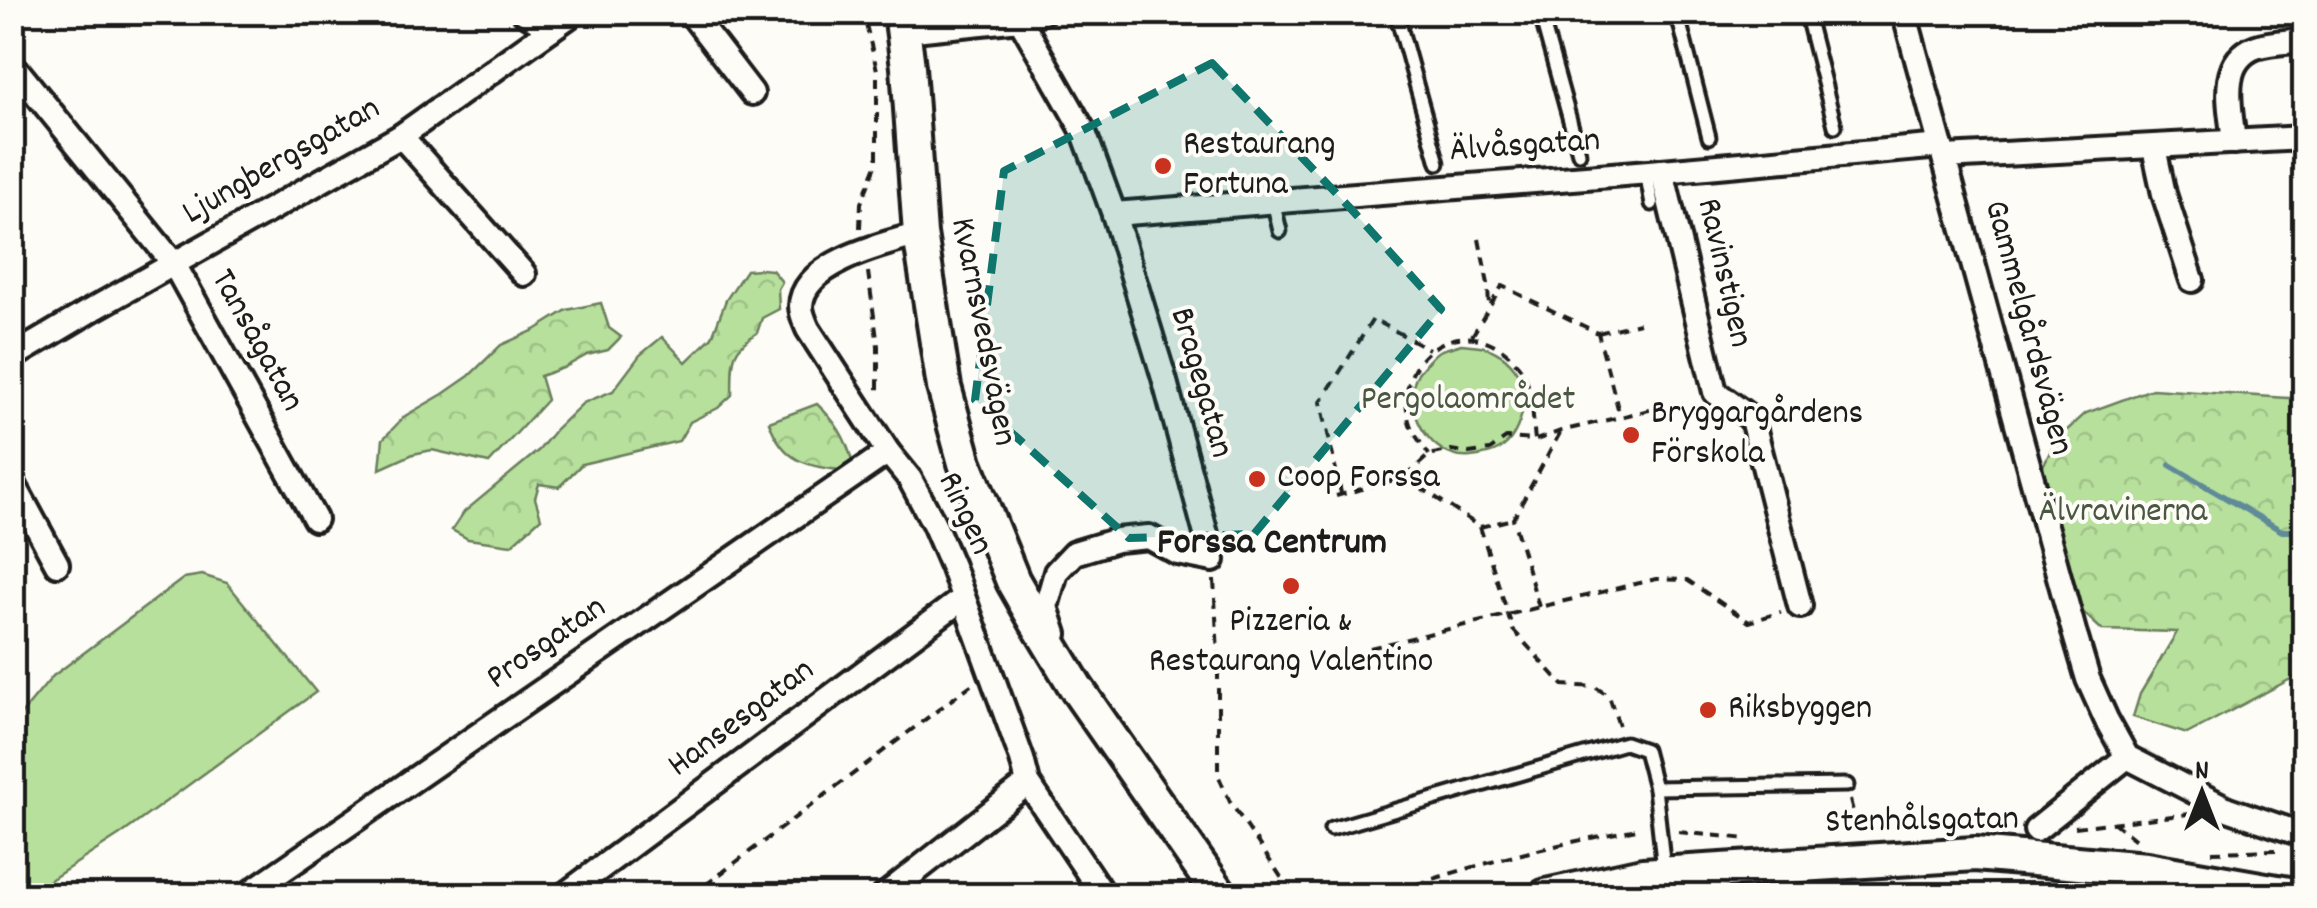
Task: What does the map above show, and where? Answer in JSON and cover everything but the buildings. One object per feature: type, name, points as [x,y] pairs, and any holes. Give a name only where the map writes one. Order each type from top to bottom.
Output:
[{"type":"street","points":[[524,12],[550,29]]},
{"type":"street","name":"Ljungbergsgatan","points":[[12,357],[401,136],[575,12]]},
{"type":"street","points":[[690,12],[752,94]]},
{"type":"street","points":[[902,22],[1043,12]]},
{"type":"street","name":"Gammelgårdsvägen","points":[[1904,12],[2079,650],[2088,680],[2127,757]]},
{"type":"street","name":"Bragegatan","points":[[1018,16],[1083,130],[1114,214],[1213,560]]},
{"type":"street","name":"Kvarnsvedsvägen","points":[[902,22],[920,234],[944,387],[965,463],[1013,580],[1077,688],[1221,896]]},
{"type":"street","points":[[2234,142],[2229,80],[2236,60],[2254,48],[2304,40]]},
{"type":"street","name":"Tansågatan","points":[[12,64],[174,264],[315,519]]},
{"type":"street","points":[[401,136],[524,274]]},
{"type":"street","name":"Älvåsgatan","points":[[1114,214],[1943,152],[2154,148],[2304,138]]},
{"type":"street","points":[[2154,148],[2164,194],[2192,280]]},
{"type":"street","name":"Ravinstigen","points":[[1654,172],[1715,392],[1752,419],[1800,606]]},
{"type":"street","name":"Ringen","points":[[920,234],[864,249],[830,267],[804,293],[801,305],[808,329],[910,479],[934,524],[1028,784],[1104,896]]},
{"type":"street","name":"Prosgatan","points":[[245,896],[883,443]]},
{"type":"street","points":[[12,481],[57,564]]},
{"type":"street","points":[[1077,688],[1046,606],[1056,572],[1074,553],[1117,540],[1149,536],[1178,554],[1213,560]]},
{"type":"street","name":"Hansesgatan","points":[[563,896],[962,599]]},
{"type":"street","points":[[2036,830],[2127,757],[2295,842]]},
{"type":"street","points":[[884,896],[1028,784]]},
{"type":"street","name":"Stenhålsgatan","points":[[1546,896],[1643,876],[1975,854],[2146,869],[2300,896]]},
{"type":"lane","points":[[1396,12],[1438,163]]},
{"type":"lane","points":[[1540,12],[1579,154]]},
{"type":"lane","points":[[1677,12],[1709,137]]},
{"type":"lane","points":[[1806,12],[1835,126]]},
{"type":"lane","points":[[1652,204],[1654,172]]},
{"type":"lane","points":[[1274,202],[1280,232]]},
{"type":"lane","points":[[1331,829],[1625,743],[1644,750],[1655,788],[1664,874]]},
{"type":"lane","points":[[1655,788],[1847,785]]},
{"type":"path","points":[[863,12],[877,70],[877,162],[860,203],[860,233],[878,346],[883,443]]},
{"type":"path","points":[[1479,239],[1489,308]]},
{"type":"path","points":[[1472,336],[1502,286],[1598,332],[1639,323]]},
{"type":"path","points":[[1429,349],[1373,319],[1321,402],[1338,495],[1406,477],[1429,454],[1490,450],[1506,438],[1535,440],[1662,407]]},
{"type":"path","points":[[1598,332],[1620,416]]},
{"type":"path","points":[[1429,454],[1410,424],[1409,380],[1429,349],[1451,338],[1472,336],[1498,348],[1519,366],[1528,386],[1535,440]]},
{"type":"path","points":[[1539,607],[1513,519],[1561,431]]},
{"type":"path","points":[[1406,477],[1480,527],[1513,630],[1564,684],[1595,688],[1609,696],[1625,743]]},
{"type":"path","points":[[1480,527],[1513,519]]},
{"type":"path","points":[[1213,560],[1218,776],[1230,802],[1294,896]]},
{"type":"path","points":[[1370,648],[1656,579],[1686,580],[1749,622],[1800,606]]},
{"type":"path","points":[[691,896],[990,671]]},
{"type":"path","points":[[1847,785],[1861,844]]},
{"type":"path","points":[[2113,822],[2141,844]]},
{"type":"path","points":[[2211,852],[2295,842]]},
{"type":"path","points":[[1861,896],[2023,887]]},
{"type":"highlighted area","points":[[1212,63],[1441,309],[1254,534],[1129,538],[975,400],[1004,171]]},
{"type":"green space","points":[[746,270],[772,270],[782,282],[778,289],[779,309],[762,318],[757,333],[737,352],[732,395],[718,408],[690,422],[679,441],[582,464],[559,487],[539,484],[535,498],[541,518],[511,545],[468,539],[452,530],[464,512],[539,450],[583,403],[613,391],[640,355],[662,337],[686,362],[712,337],[726,300]]},
{"type":"green space","points":[[601,303],[609,328],[621,337],[608,350],[540,376],[547,400],[489,463],[432,450],[380,469],[383,439],[405,416],[469,376],[501,345],[567,310]]},
{"type":"green space","name":"Pergolaområdet","points":[[1461,344],[1484,347],[1507,360],[1523,391],[1521,415],[1508,443],[1494,452],[1468,457],[1453,455],[1433,442],[1418,421],[1412,397],[1418,373],[1428,361],[1439,351]]},
{"type":"green space","name":"Älvravinerna","points":[[2152,389],[2304,399],[2304,672],[2187,734],[2133,717],[2140,694],[2177,632],[2102,630],[2070,600],[2038,476],[2056,440],[2086,413]]},
{"type":"green space","points":[[817,404],[847,444],[852,461],[846,471],[799,460],[782,446],[769,422]]},
{"type":"green space","points":[[202,575],[227,583],[316,692],[120,835],[27,895],[13,895],[13,724],[53,676],[184,578]]},
{"type":"waterway","points":[[2170,465],[2282,531],[2304,531]]},
{"type":"place","name":"Restaurang Fortuna","points":[[1163,166]]},
{"type":"place","name":"Bryggargårdens Förskola","points":[[1631,435]]},
{"type":"place","name":"Coop Forssa","points":[[1257,479]]},
{"type":"place","name":"Pizzeria & Restaurang Valentino","points":[[1291,586]]},
{"type":"place","name":"Riksbyggen","points":[[1708,710]]},
{"type":"district","name":"Forssa Centrum","points":[[1272,544]]}]
